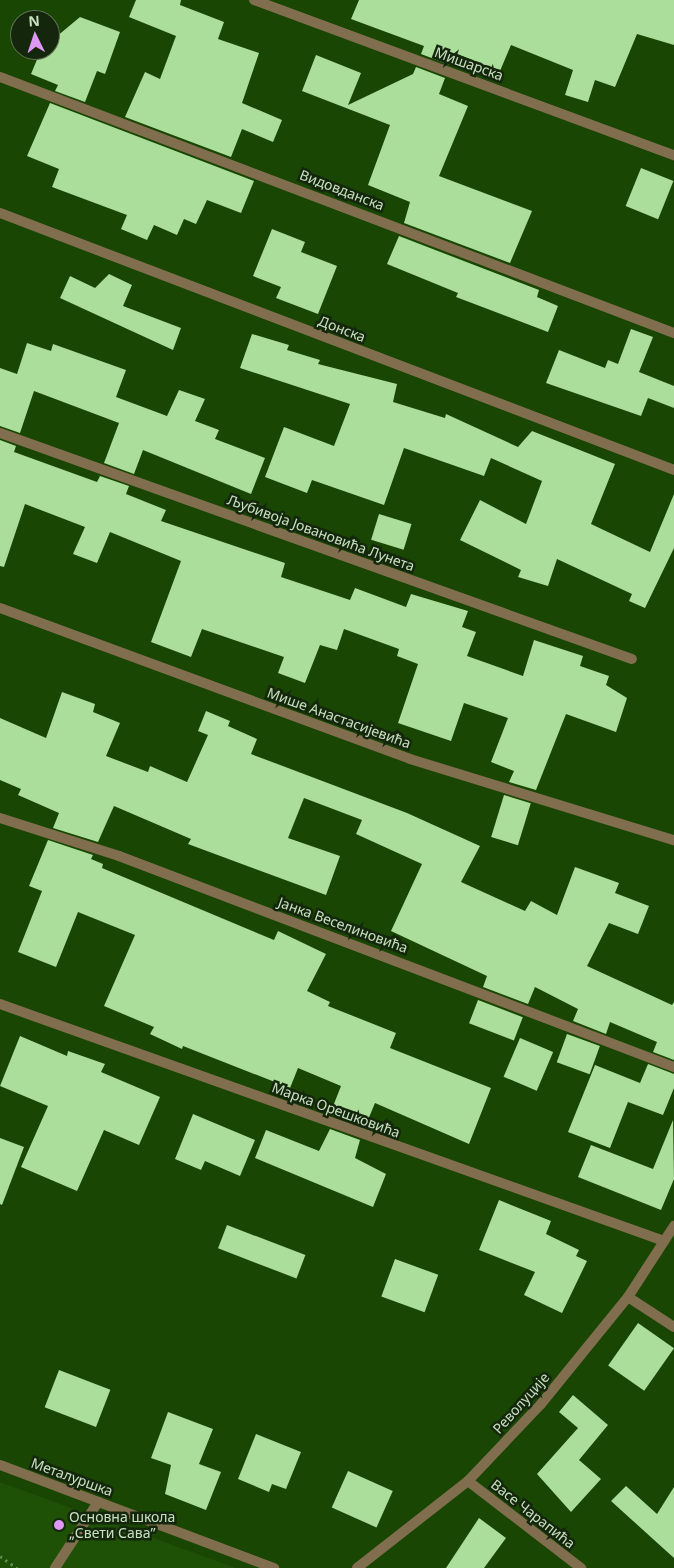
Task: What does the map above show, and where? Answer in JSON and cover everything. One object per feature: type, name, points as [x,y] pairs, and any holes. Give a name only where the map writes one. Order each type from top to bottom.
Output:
[{"type":"street","name":"Мишарска","points":[[254,0],[674,155]]},
{"type":"street","name":"Видовданска","points":[[0,77],[674,333]]},
{"type":"street","name":"Донска","points":[[0,213],[674,470]]},
{"type":"street","name":"Љубивоја Јовановића Лунета","points":[[0,433],[632,659]]},
{"type":"street","name":"Мише Анастасијевића","points":[[0,608],[410,759],[674,840]]},
{"type":"street","name":"Јанка Веселиновића","points":[[0,818],[119,856],[674,1068]]},
{"type":"street","name":"Марка Орешковића","points":[[0,1004],[664,1241]]},
{"type":"street","name":"Револуције","points":[[357,1568],[468,1481],[541,1404],[628,1296],[674,1226]]},
{"type":"street","points":[[628,1296],[674,1327]]},
{"type":"street","name":"Металуршка","points":[[0,1465],[274,1568]]},
{"type":"street","name":"Васе Чарапића","points":[[468,1481],[580,1568]]},
{"type":"street","points":[[55,1568],[98,1502]]},
{"type":"path","points":[[0,1556],[17,1568]]},
{"type":"shaded area","name":"Основна школа „Свети Сава”","points":[[0,1482],[236,1568],[0,1568]]},
{"type":"building","points":[[136,0],[181,0],[180,5],[224,22],[218,39],[259,53],[242,103],[282,120],[273,142],[242,129],[231,157],[125,117],[145,72],[160,79],[176,36],[129,17]]},
{"type":"building","points":[[359,0],[674,0],[674,45],[637,34],[615,87],[595,80],[588,102],[565,95],[573,70],[511,45],[500,71],[455,53],[450,65],[421,54],[424,46],[351,19]]},
{"type":"building","points":[[80,17],[120,32],[105,74],[97,71],[85,102],[55,91],[58,85],[31,74],[37,60],[60,60],[60,34]]},
{"type":"building","points":[[316,55],[361,73],[348,105],[413,74],[416,67],[445,78],[439,94],[468,106],[439,176],[532,211],[510,263],[404,223],[410,202],[368,185],[390,125],[302,91]]},
{"type":"building","points":[[50,103],[254,181],[241,213],[207,200],[196,224],[184,219],[177,235],[154,225],[147,240],[121,229],[127,215],[52,187],[59,169],[27,156]]},
{"type":"building","points":[[641,168],[673,181],[658,219],[626,206]]},
{"type":"building","points":[[272,229],[305,242],[301,252],[337,266],[318,314],[276,298],[281,287],[253,276]]},
{"type":"building","points":[[399,236],[539,290],[537,297],[558,306],[548,332],[456,297],[458,293],[387,264]]},
{"type":"building","points":[[109,274],[132,285],[123,306],[181,328],[173,350],[60,298],[70,276],[95,288]]},
{"type":"building","points":[[631,329],[653,337],[639,372],[674,386],[674,408],[648,398],[641,416],[546,383],[559,350],[605,368],[608,360],[618,364]]},
{"type":"building","points":[[252,334],[289,345],[287,350],[320,360],[318,364],[397,384],[393,402],[445,418],[446,414],[518,447],[532,431],[615,464],[591,524],[650,552],[674,494],[674,548],[645,608],[629,601],[632,594],[557,559],[548,586],[518,577],[521,570],[460,540],[480,500],[526,524],[542,481],[491,458],[484,476],[404,448],[384,505],[312,480],[307,493],[265,477],[284,427],[334,446],[350,404],[240,368]]},
{"type":"building","points":[[27,343],[51,351],[53,344],[126,370],[116,397],[167,416],[179,390],[205,399],[195,421],[219,430],[215,439],[265,458],[251,494],[143,450],[134,474],[104,463],[119,423],[34,391],[20,433],[0,426],[0,368],[17,374]]},
{"type":"building","points":[[0,440],[16,446],[14,452],[97,482],[100,476],[129,486],[126,494],[166,510],[161,521],[285,563],[281,577],[350,600],[355,588],[406,607],[411,594],[468,611],[462,627],[476,632],[467,656],[523,676],[534,640],[583,656],[580,666],[609,676],[606,685],[627,698],[616,732],[566,714],[536,790],[509,782],[514,771],[491,762],[508,718],[464,703],[451,741],[398,723],[418,664],[397,656],[399,649],[344,629],[337,650],[320,645],[305,683],[278,673],[284,657],[202,629],[191,657],[151,642],[181,561],[110,532],[97,563],[73,554],[85,527],[25,504],[4,567],[0,566]]},
{"type":"building","points":[[379,514],[412,524],[404,550],[371,540]]},
{"type":"building","points":[[62,692],[95,704],[93,712],[120,723],[106,756],[148,772],[150,766],[187,782],[208,735],[198,731],[206,711],[230,721],[228,726],[257,739],[251,754],[407,813],[480,846],[461,882],[525,911],[531,901],[557,915],[575,867],[619,883],[615,893],[649,906],[638,934],[609,923],[587,966],[672,1005],[674,1002],[674,1060],[653,1052],[657,1042],[610,1022],[606,1034],[573,1021],[578,1009],[535,987],[528,1004],[483,987],[487,976],[391,931],[422,864],[356,834],[362,820],[304,798],[288,838],[340,856],[326,895],[188,844],[191,839],[114,806],[98,842],[53,828],[59,813],[18,795],[21,789],[0,780],[0,718],[46,738]]},
{"type":"building","points":[[504,795],[531,803],[518,845],[491,837]]},
{"type":"building","points":[[48,840],[93,855],[91,859],[103,864],[102,868],[274,940],[278,931],[326,954],[307,991],[330,1002],[328,1006],[396,1033],[390,1048],[491,1088],[469,1144],[375,1103],[365,1127],[330,1114],[341,1086],[298,1068],[290,1088],[183,1046],[182,1049],[150,1034],[154,1027],[104,1006],[135,935],[78,912],[56,967],[18,952],[42,891],[29,886]]},
{"type":"building","points":[[478,1000],[523,1017],[514,1041],[469,1023]]},
{"type":"building","points":[[567,1034],[600,1046],[590,1074],[557,1062]]},
{"type":"building","points":[[20,1036],[67,1056],[68,1051],[105,1064],[101,1072],[160,1097],[139,1145],[104,1130],[77,1191],[21,1167],[48,1106],[0,1086]]},
{"type":"building","points":[[520,1038],[553,1052],[537,1091],[504,1077]]},
{"type":"building","points":[[648,1064],[674,1074],[674,1088],[663,1115],[628,1102],[610,1148],[568,1132],[595,1065],[640,1083]]},
{"type":"building","points":[[193,1114],[255,1140],[240,1176],[205,1161],[201,1170],[175,1159]]},
{"type":"building","points":[[673,1120],[674,1179],[661,1210],[578,1177],[591,1145],[653,1169]]},
{"type":"building","points":[[330,1129],[360,1140],[355,1158],[386,1174],[373,1207],[255,1158],[266,1130],[319,1151]]},
{"type":"building","points":[[0,1138],[24,1147],[2,1205],[0,1204]]},
{"type":"building","points":[[499,1200],[551,1221],[546,1234],[579,1250],[576,1256],[587,1261],[562,1313],[524,1295],[535,1272],[479,1250]]},
{"type":"building","points":[[227,1225],[305,1255],[296,1278],[218,1248]]},
{"type":"building","points":[[395,1259],[438,1275],[425,1312],[381,1297]]},
{"type":"building","points":[[638,1323],[674,1348],[644,1391],[608,1366]]},
{"type":"building","points":[[59,1370],[110,1390],[96,1427],[45,1407]]},
{"type":"building","points":[[573,1395],[608,1425],[579,1460],[601,1479],[571,1512],[537,1474],[578,1428],[559,1412]]},
{"type":"building","points":[[168,1412],[213,1429],[199,1464],[221,1472],[206,1510],[165,1494],[171,1465],[151,1458]]},
{"type":"building","points":[[256,1434],[301,1452],[286,1489],[272,1484],[269,1492],[238,1479]]},
{"type":"building","points":[[348,1471],[393,1491],[376,1527],[332,1508]]},
{"type":"building","points":[[626,1486],[657,1514],[674,1487],[674,1558],[611,1501]]},
{"type":"building","points":[[479,1518],[506,1538],[484,1568],[446,1568]]},
{"type":"place","name":"Основна школа „Свети Сава”","points":[[59,1525]]}]
